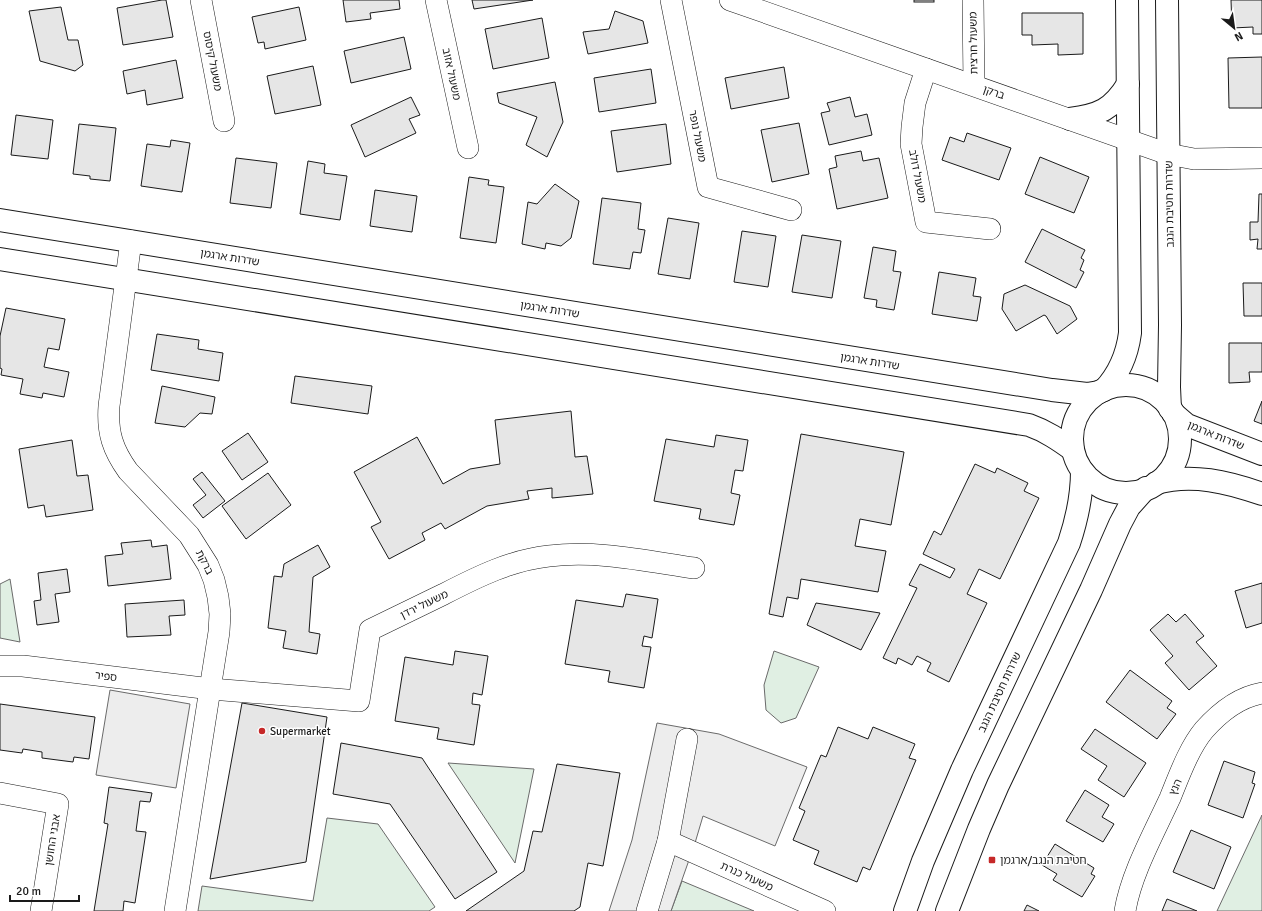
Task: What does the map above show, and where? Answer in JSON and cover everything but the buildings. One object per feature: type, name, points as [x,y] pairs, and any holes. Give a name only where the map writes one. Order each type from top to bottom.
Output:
[{"type":"street","name":"משעול קיסוס","points":[[201,0],[224,122]]},
{"type":"street","name":"משעול אזוב","points":[[436,0],[468,148]]},
{"type":"street","name":"משעול נופר","points":[[672,0],[708,187],[792,210]]},
{"type":"street","name":"ברקן","points":[[730,0],[752,4],[926,69],[1168,154],[1194,159],[1262,158]]},
{"type":"street","name":"משעול חרצית","points":[[973,0],[974,85]]},
{"type":"street","points":[[1127,0],[1130,334],[1127,351],[1121,367],[1111,382],[1083,406],[1078,414],[1072,434],[1073,450],[1078,465],[1082,471],[1092,481],[1101,487],[1111,490],[1131,492],[1176,478],[1201,479],[1232,485],[1262,494]]},
{"type":"street","name":"שדרות חטיבת הנגב","points":[[1167,0],[1170,325],[1168,387],[1171,411]]},
{"type":"street","name":"משעול דולב","points":[[926,69],[915,104],[911,144],[926,222],[990,229]]},
{"type":"street","points":[[1070,119],[1097,113],[1111,105],[1120,97],[1128,84]]},
{"type":"street","name":"שדרות ארגמן","points":[[0,220],[1048,390],[1087,394],[1102,391]]},
{"type":"street","name":"ברקת","points":[[131,242],[109,406],[108,418],[111,441],[121,462],[137,481],[189,535],[199,549],[214,580],[220,614],[211,689],[175,911]]},
{"type":"street","points":[[0,259],[1029,425],[1041,429],[1056,437],[1073,450]]},
{"type":"street","points":[[947,911],[998,785],[1091,590],[1128,507],[1151,485],[1168,472],[1177,454],[1179,433],[1171,411],[1159,396],[1140,387],[1120,385],[1102,391]]},
{"type":"street","name":"שדרות ארגמן","points":[[1171,411],[1187,425],[1262,454]]},
{"type":"street","name":"שדרות חטיבת הנגב","points":[[905,911],[923,861],[962,770],[1069,543],[1079,508],[1082,471]]},
{"type":"street","name":"משעול ירדן","points":[[211,689],[359,701],[370,630],[475,578],[532,558],[566,554],[583,554],[621,557],[694,568]]},
{"type":"street","name":"ספיר","points":[[0,666],[23,666],[211,689]]},
{"type":"street","name":"הנץ","points":[[1125,911],[1133,881],[1190,753],[1203,731],[1219,714],[1238,702],[1262,693]]},
{"type":"street","points":[[647,911],[668,840],[687,739]]},
{"type":"street","name":"אבני החושן","points":[[0,793],[3,792],[58,804],[41,911]]},
{"type":"street","name":"משעול כנרת","points":[[668,840],[825,911]]},
{"type":"green space","points":[[10,579],[20,642],[0,638],[0,584]]},
{"type":"green space","points":[[774,651],[819,667],[796,718],[781,723],[766,710],[764,685]]},
{"type":"green space","points":[[448,763],[534,769],[515,863]]},
{"type":"green space","points":[[1262,815],[1262,911],[1217,911]]},
{"type":"green space","points":[[327,818],[378,824],[435,907],[429,911],[198,911],[202,886],[313,901]]},
{"type":"green space","points":[[682,881],[754,911],[671,911]]},
{"type":"shaded area","points":[[110,690],[190,704],[176,788],[96,775]]},
{"type":"shaded area","points":[[657,723],[719,734],[807,767],[775,846],[703,816],[671,911],[609,911],[632,840]]},
{"type":"place","name":"Supermarket","points":[[262,731]]},
{"type":"place","name":"חטיבת הנגב/ארגמן","points":[[992,860]]}]
